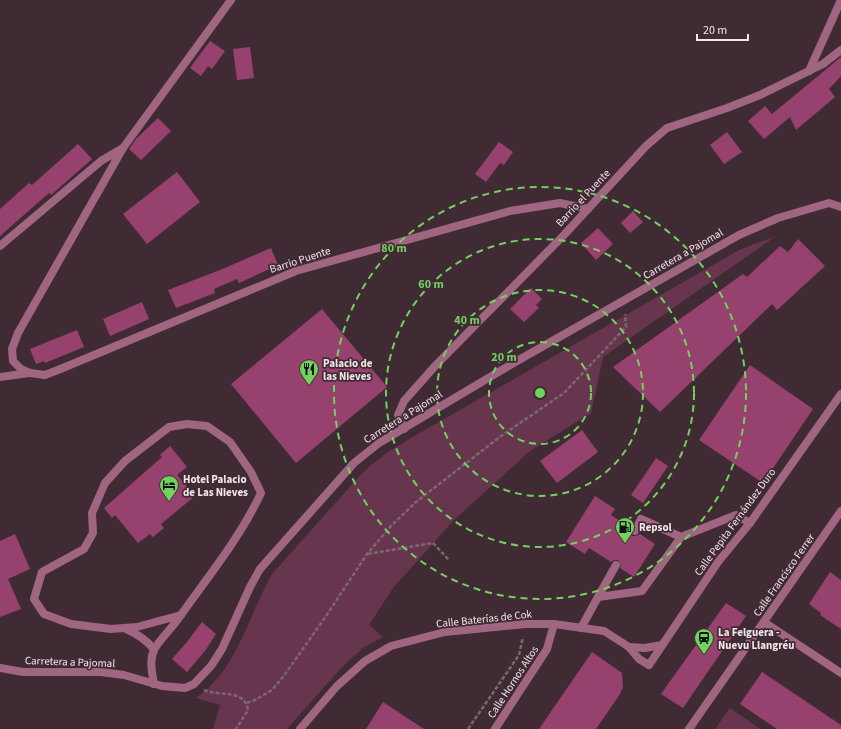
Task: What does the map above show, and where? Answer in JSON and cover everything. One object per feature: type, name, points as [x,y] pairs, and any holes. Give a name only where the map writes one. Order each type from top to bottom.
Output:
[{"type":"street","points":[[30,373],[20,369],[13,361],[12,348],[18,333],[123,148],[231,0]]},
{"type":"street","points":[[809,70],[841,0]]},
{"type":"street","name":"Barrio el Puente","points":[[404,429],[398,415],[404,401],[436,365],[563,236],[646,146],[667,128],[727,108],[760,95],[823,64],[841,50]]},
{"type":"street","points":[[0,246],[101,160],[123,148]]},
{"type":"street","name":"Barrio Puente","points":[[0,377],[30,373],[45,375],[296,271],[510,211],[560,203],[588,209]]},
{"type":"street","name":"Carretera a Pajomal","points":[[0,668],[23,672],[102,672],[124,675],[174,688],[185,688],[194,684],[211,666],[222,649],[250,587],[260,569],[354,463],[379,444],[510,365],[739,235],[778,218],[829,203],[841,207]]},
{"type":"street","name":"Calle Pepita Fernández Duro","points":[[649,665],[718,562],[750,523],[841,394]]},
{"type":"street","points":[[154,684],[151,662],[154,649],[181,615],[226,552],[253,512],[261,493],[251,472],[230,442],[206,426],[187,424],[169,427],[125,461],[105,483],[92,513],[94,533],[84,549],[42,572],[34,599],[44,614],[72,624],[111,629],[137,627],[181,615]]},
{"type":"street","name":"Calle Francisco Ferrer","points":[[689,729],[841,511]]},
{"type":"street","points":[[598,597],[642,591],[681,537],[736,515],[750,523]]},
{"type":"street","points":[[635,531],[641,519],[681,537]]},
{"type":"street","points":[[581,628],[616,565]]},
{"type":"street","points":[[764,622],[841,673]]},
{"type":"street","name":"Calle Baterías de Cok","points":[[300,729],[337,686],[365,661],[391,646],[445,632],[525,624],[554,624],[604,631],[629,646],[639,659],[649,665]]},
{"type":"street","name":"Calle Hornos Altos","points":[[495,729],[547,649],[554,624]]},
{"type":"street","points":[[124,628],[135,632],[145,639],[154,649]]},
{"type":"street","name":"Calle Baterías de Cok","points":[[629,646],[645,648],[662,645]]},
{"type":"path","points":[[247,703],[256,700],[272,690],[283,677],[367,554],[392,525],[416,502],[501,436],[564,393],[626,327],[626,316],[619,303]]},
{"type":"path","points":[[367,554],[434,543],[449,560]]},
{"type":"path","points":[[468,729],[519,655],[525,624]]},
{"type":"path","points":[[194,684],[206,691],[242,698],[247,703],[248,710],[236,729]]},
{"type":"shaded area","points":[[776,236],[603,357],[591,413],[530,451],[455,519],[393,588],[369,625],[383,637],[364,647],[343,666],[287,729],[213,729],[220,705],[196,698],[210,686],[232,657],[272,574],[363,472],[385,454],[411,438],[741,249]]},
{"type":"shaded area","points":[[730,708],[760,729],[715,729]]},
{"type":"building","points":[[210,41],[225,51],[212,69],[208,66],[201,76],[190,68]]},
{"type":"building","points":[[250,47],[254,78],[237,80],[233,49]]},
{"type":"building","points":[[841,57],[841,76],[829,89],[835,97],[796,130],[790,117],[764,139],[748,121],[765,106],[772,114]]},
{"type":"building","points":[[158,118],[171,131],[141,160],[129,149],[136,139]]},
{"type":"building","points":[[727,132],[742,152],[724,164],[710,145]]},
{"type":"building","points":[[499,142],[513,152],[504,165],[500,163],[486,182],[475,174]]},
{"type":"building","points":[[78,144],[92,159],[51,195],[49,193],[0,236],[0,209],[29,183],[32,185]]},
{"type":"building","points":[[177,172],[200,202],[147,244],[123,214]]},
{"type":"building","points":[[633,211],[643,222],[630,233],[621,223]]},
{"type":"building","points":[[598,228],[613,244],[596,260],[581,243]]},
{"type":"building","points":[[798,239],[825,266],[777,310],[772,304],[660,412],[613,367],[743,274],[747,277],[780,246],[788,252]]},
{"type":"building","points":[[271,248],[278,265],[239,283],[237,279],[214,289],[215,293],[176,308],[168,290]]},
{"type":"building","points":[[531,288],[542,299],[536,305],[539,308],[524,322],[510,309]]},
{"type":"building","points":[[142,302],[149,319],[110,336],[103,319]]},
{"type":"building","name":"Palacio de las Nieves","points":[[322,309],[387,387],[296,463],[231,384]]},
{"type":"building","points":[[77,330],[84,347],[45,363],[44,361],[36,364],[30,349]]},
{"type":"building","points":[[750,365],[813,409],[763,483],[699,440]]},
{"type":"building","points":[[582,430],[598,452],[557,483],[540,461]]},
{"type":"building","points":[[170,446],[187,467],[177,475],[195,496],[161,524],[164,528],[153,537],[150,534],[138,543],[115,515],[112,518],[104,508],[162,457],[160,455]]},
{"type":"building","points":[[656,458],[668,466],[643,503],[631,495]]},
{"type":"building","points":[[595,496],[615,509],[611,515],[630,528],[632,536],[640,534],[655,544],[634,577],[620,568],[621,565],[618,560],[611,562],[589,548],[585,554],[566,542]]},
{"type":"building","points":[[15,534],[30,569],[8,579],[21,609],[0,617],[0,541]]},
{"type":"building","points":[[830,572],[841,580],[841,629],[820,615],[821,613],[809,604]]},
{"type":"building","name":"La Felguera - Nuevu Llangréu","points":[[726,603],[746,616],[683,708],[661,694]]},
{"type":"building","points":[[202,622],[216,634],[205,651],[187,672],[172,659]]},
{"type":"building","points":[[592,652],[622,673],[623,687],[620,694],[596,729],[539,729]]},
{"type":"building","points":[[762,672],[841,725],[841,729],[777,729],[740,704]]},
{"type":"building","points":[[383,702],[424,729],[366,729]]},
{"type":"place","name":"Palacio de las Nieves","points":[[309,386]]},
{"type":"place","name":"Hotel Palacio de Las Nieves","points":[[169,502]]},
{"type":"place","name":"Repsol","points":[[625,544]]},
{"type":"place","name":"La Felguera - Nuevu Llangréu","points":[[704,655]]}]
